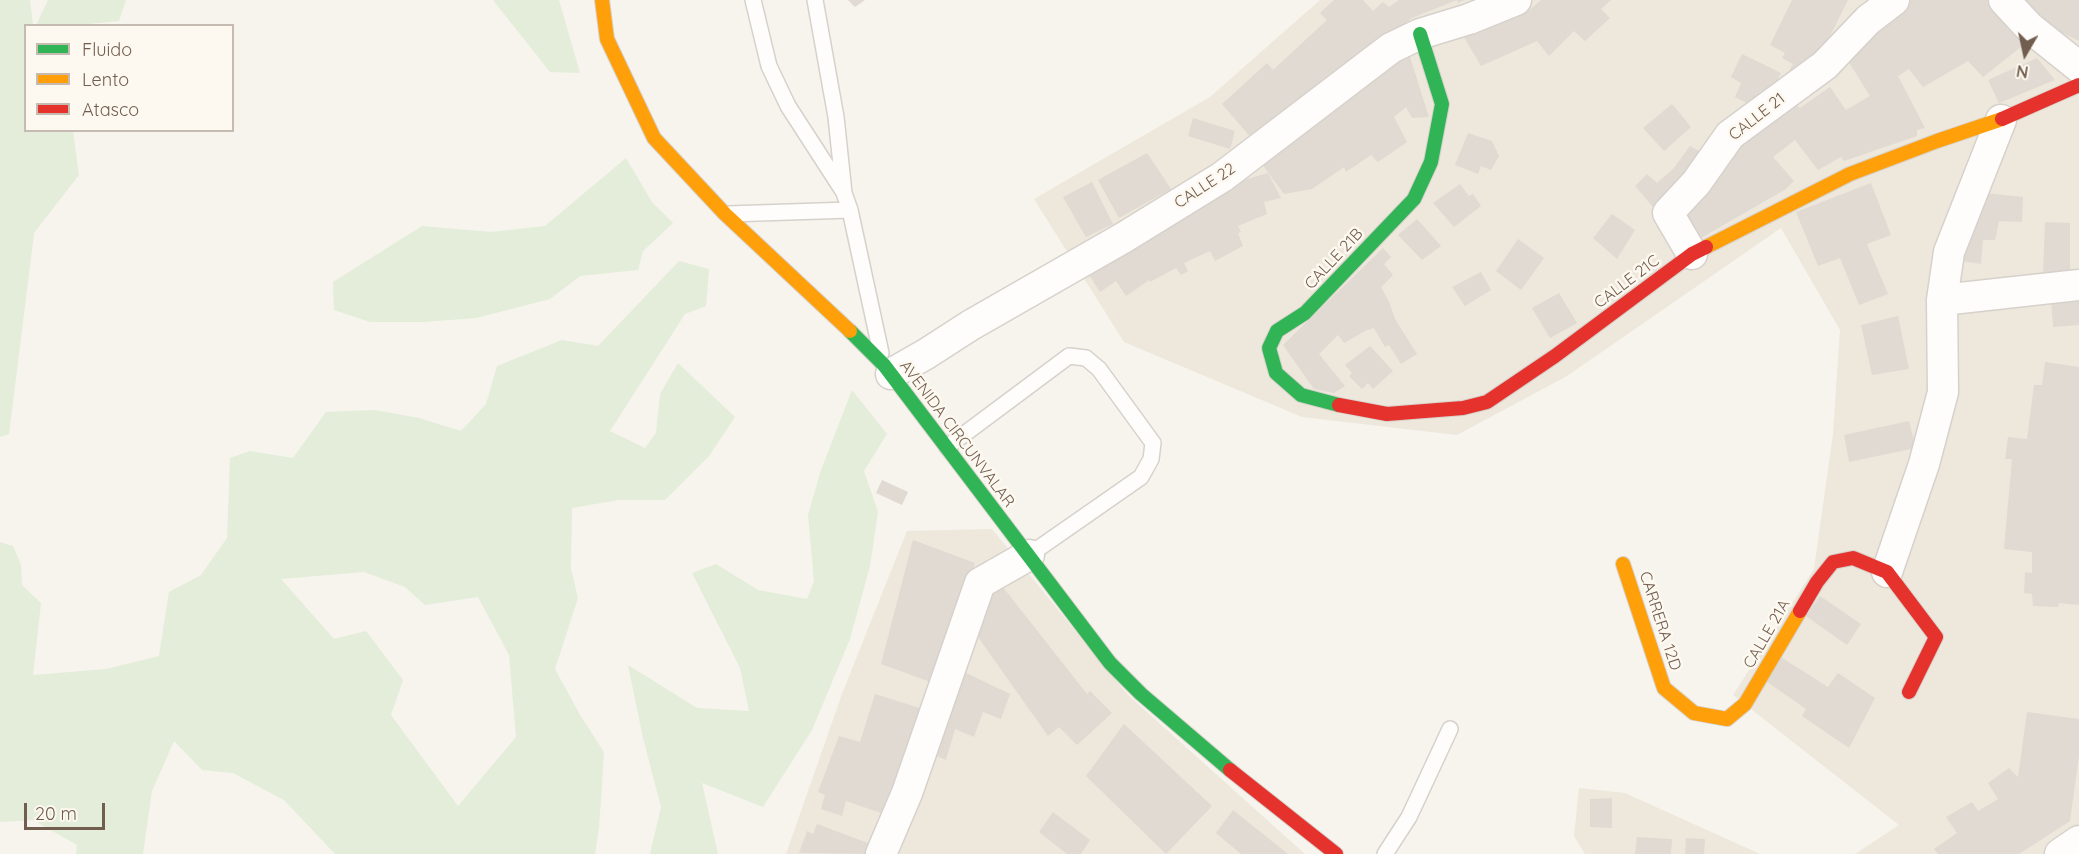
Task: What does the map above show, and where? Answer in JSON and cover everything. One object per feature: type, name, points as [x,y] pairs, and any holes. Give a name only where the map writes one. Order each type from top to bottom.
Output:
[{"type":"street","name":"AVENIDA CIRCUNVALAR","points":[[602,0],[607,39],[654,138],[725,214],[841,322],[887,369],[1110,663],[1141,694],[1228,769],[1336,854]]},
{"type":"street","name":"CALLE 22","points":[[887,369],[926,354],[1222,177],[1391,48],[1420,34],[1469,19],[1516,0]]},
{"type":"street","name":"CALLE 21","points":[[1692,254],[1668,213],[1696,183],[1730,135],[1825,65],[1868,20],[1894,0]]},
{"type":"street","points":[[2004,0],[2029,27],[2077,66]]},
{"type":"street","name":"CALLE 21B","points":[[1276,373],[1269,348],[1277,331],[1305,313],[1414,199],[1431,162],[1442,104],[1420,34]]},
{"type":"street","name":"CALLE 21C","points":[[1276,373],[1301,395],[1387,414],[1463,408],[1487,402],[1555,356],[1692,254],[1850,174],[2001,120],[2077,66]]},
{"type":"street","points":[[1910,692],[1936,637],[1887,572],[1924,464],[1943,392],[1942,300],[1949,252],[2001,120]]},
{"type":"street","points":[[1942,300],[2079,285]]},
{"type":"street","points":[[881,854],[907,793],[980,584],[1029,555]]},
{"type":"street","name":"CALLE 21A","points":[[1664,688],[1694,713],[1727,719],[1745,704],[1817,582],[1833,562],[1853,558],[1887,572]]},
{"type":"street","name":"CARRERA 12D","points":[[1623,564],[1664,688]]},
{"type":"street","points":[[2060,854],[2079,841]]},
{"type":"lane","points":[[753,0],[770,66],[788,106],[844,193],[887,369]]},
{"type":"lane","points":[[815,0],[836,117],[844,193]]},
{"type":"lane","points":[[725,214],[850,210]]},
{"type":"lane","points":[[946,447],[1069,356],[1086,358],[1099,369],[1153,443],[1150,459],[1141,477],[1029,555]]},
{"type":"lane","points":[[1385,854],[1409,817],[1450,729]]},
{"type":"shaded area","points":[[1320,0],[2079,0],[2079,854],[1855,854],[1899,825],[1733,695],[1814,569],[1833,434],[1840,330],[1781,228],[1567,376],[1457,435],[1302,417],[1124,342],[1034,199],[1210,97]]},
{"type":"shaded area","points":[[992,529],[1128,695],[1305,854],[786,854],[842,694],[907,531]]},
{"type":"shaded area","points":[[1579,788],[1625,793],[1760,854],[1585,854],[1574,836]]},
{"type":"green space","points":[[0,0],[30,0],[33,24],[24,24],[24,132],[73,132],[79,175],[34,233],[9,434],[0,437]]},
{"type":"green space","points":[[48,0],[126,0],[119,21],[87,24],[36,24]]},
{"type":"green space","points":[[493,0],[559,0],[580,73],[550,72]]},
{"type":"green space","points":[[626,158],[652,202],[673,223],[643,251],[638,270],[580,276],[550,299],[476,318],[424,322],[370,322],[334,310],[333,282],[422,226],[491,232],[545,226]]},
{"type":"green space","points":[[679,261],[709,269],[706,306],[685,314],[610,431],[645,448],[656,433],[660,394],[678,363],[735,417],[709,456],[665,500],[619,500],[572,508],[571,569],[578,598],[555,669],[580,715],[604,752],[595,854],[335,854],[284,800],[233,773],[202,770],[174,741],[152,791],[143,854],[76,854],[77,845],[33,820],[0,822],[0,542],[13,546],[21,565],[22,585],[41,603],[33,675],[106,669],[159,656],[169,592],[201,575],[227,538],[230,458],[250,451],[293,458],[326,412],[375,410],[419,418],[461,431],[486,404],[497,366],[562,340],[598,346]],"holes":[[[364,572],[405,587],[425,605],[478,597],[509,655],[516,737],[458,806],[391,715],[403,680],[366,631],[334,639],[281,579]]]},
{"type":"green space","points":[[852,390],[887,434],[864,471],[878,512],[870,566],[850,639],[812,730],[763,807],[702,783],[718,854],[650,854],[661,807],[643,738],[628,665],[697,708],[749,711],[740,668],[692,573],[716,564],[758,590],[807,599],[814,581],[808,515],[821,470]]},
{"type":"building","points":[[848,0],[865,0],[855,7]]},
{"type":"building","points":[[1334,0],[1363,0],[1373,11],[1383,2],[1389,7],[1399,0],[1457,0],[1412,18],[1253,140],[1222,104],[1267,63],[1273,70],[1327,20],[1320,13]]},
{"type":"building","points":[[1541,0],[1611,0],[1601,9],[1610,18],[1585,41],[1574,31],[1549,56],[1537,41],[1481,66],[1461,32],[1490,21],[1495,26],[1527,12]]},
{"type":"building","points":[[1792,0],[1848,0],[1818,60],[1799,79],[1788,73],[1793,64],[1782,58],[1785,53],[1770,45]]},
{"type":"building","points":[[1908,0],[1991,0],[2026,43],[1983,77],[1968,61],[1923,87],[1909,69],[1898,76],[1925,128],[1917,130],[1917,136],[1844,161],[1841,157],[1818,170],[1795,140],[1773,157],[1794,181],[1786,189],[1701,238],[1677,214],[1735,139],[1795,104],[1800,108],[1830,87],[1846,110],[1870,96],[1845,56]]},
{"type":"building","points":[[2019,0],[2079,0],[2079,41],[2033,18]]},
{"type":"building","points":[[1408,51],[1429,117],[1412,118],[1406,107],[1394,117],[1407,142],[1378,162],[1371,155],[1346,172],[1344,167],[1312,189],[1284,194],[1261,163]]},
{"type":"building","points":[[1742,54],[1781,73],[1770,95],[1760,91],[1753,106],[1735,97],[1741,83],[1731,77]]},
{"type":"building","points":[[2037,58],[2055,80],[1999,103],[1988,80]]},
{"type":"building","points":[[1672,104],[1691,127],[1664,151],[1643,128]]},
{"type":"building","points":[[1193,118],[1235,131],[1230,149],[1188,136]]},
{"type":"building","points":[[1468,133],[1492,141],[1499,156],[1491,170],[1481,166],[1478,174],[1455,165]]},
{"type":"building","points":[[1690,146],[1709,156],[1659,214],[1635,186],[1647,174],[1657,183],[1674,168]]},
{"type":"building","points":[[1147,153],[1171,189],[1119,218],[1098,180]]},
{"type":"building","points":[[1268,173],[1281,198],[1264,202],[1267,214],[1238,226],[1243,246],[1215,261],[1210,251],[1184,263],[1188,271],[1181,275],[1176,268],[1150,282],[1149,280],[1126,296],[1116,281],[1100,292],[1089,275],[1214,193],[1240,181]]},
{"type":"building","points":[[1092,182],[1113,224],[1086,237],[1063,197]]},
{"type":"building","points":[[1871,183],[1891,235],[1867,244],[1888,294],[1859,305],[1840,258],[1818,266],[1796,212]]},
{"type":"building","points":[[1460,184],[1469,196],[1473,194],[1481,206],[1454,227],[1433,203]]},
{"type":"building","points":[[1986,193],[2023,197],[2022,222],[1999,221],[1995,240],[1983,240],[1981,264],[1962,261],[1970,222]]},
{"type":"building","points":[[1612,214],[1635,230],[1617,259],[1593,238]]},
{"type":"building","points":[[1417,219],[1441,246],[1422,260],[1398,235]]},
{"type":"building","points":[[2045,222],[2070,223],[2070,272],[2043,273]]},
{"type":"building","points":[[1518,239],[1544,258],[1521,290],[1496,271]]},
{"type":"building","points":[[1383,248],[1391,257],[1384,264],[1393,275],[1381,287],[1395,319],[1417,354],[1401,364],[1389,345],[1385,347],[1374,328],[1344,343],[1338,335],[1319,354],[1345,386],[1334,393],[1314,389],[1283,345]]},
{"type":"building","points":[[1481,272],[1491,290],[1465,306],[1452,287]]},
{"type":"building","points":[[1559,293],[1577,323],[1550,338],[1532,308]]},
{"type":"building","points":[[2079,296],[2079,325],[2053,327],[2051,298]]},
{"type":"building","points":[[1898,316],[1909,369],[1872,375],[1861,325]]},
{"type":"building","points":[[1370,346],[1393,371],[1373,389],[1368,383],[1362,389],[1349,376],[1352,373],[1345,365]]},
{"type":"building","points":[[2045,362],[2079,367],[2079,605],[2059,603],[2058,607],[2033,606],[2032,594],[2024,593],[2025,572],[2032,573],[2032,552],[2004,549],[2012,459],[2005,459],[2008,437],[2027,439],[2034,385],[2042,385]]},
{"type":"building","points":[[1909,421],[1916,448],[1849,462],[1844,435]]},
{"type":"building","points":[[882,480],[908,492],[902,505],[876,493]]},
{"type":"building","points":[[913,540],[975,563],[933,683],[881,664]]},
{"type":"building","points":[[998,581],[1087,694],[1090,691],[1112,713],[1077,745],[1059,727],[1048,736],[971,627]]},
{"type":"building","points":[[1820,596],[1861,624],[1847,645],[1806,616]]},
{"type":"building","points":[[1779,656],[1828,687],[1838,673],[1875,698],[1849,748],[1802,716],[1806,709],[1763,679]]},
{"type":"building","points":[[960,670],[1010,694],[1001,719],[983,712],[974,737],[955,729],[946,760],[928,753]]},
{"type":"building","points":[[875,694],[923,709],[887,815],[846,801],[842,816],[821,809],[825,795],[818,792],[839,736],[860,742]]},
{"type":"building","points":[[2027,712],[2079,719],[2079,756],[2070,821],[2019,854],[1938,854],[1934,849],[1957,833],[1946,817],[1972,802],[1978,811],[1998,799],[1988,783],[2009,768],[2018,777]]},
{"type":"building","points":[[1124,724],[1212,806],[1166,854],[1086,776]]},
{"type":"building","points":[[1612,798],[1612,828],[1590,827],[1590,799]]},
{"type":"building","points":[[1233,810],[1288,854],[1241,854],[1216,833]]},
{"type":"building","points":[[1053,812],[1090,840],[1081,854],[1067,854],[1039,832]]},
{"type":"building","points":[[817,824],[873,845],[870,854],[799,853],[807,831],[813,834]]},
{"type":"building","points":[[1637,837],[1672,839],[1671,854],[1635,854]]},
{"type":"building","points":[[1686,838],[1705,839],[1704,854],[1685,854]]},
{"type":"traffic: fast","points":[[1339,405],[1301,395],[1276,373],[1269,348],[1277,331],[1305,313],[1414,199],[1431,162],[1442,104],[1420,34]]},
{"type":"traffic: fast","points":[[850,331],[884,365],[1110,663],[1141,694],[1230,770]]},
{"type":"traffic: slow","points":[[602,0],[607,39],[654,138],[725,214],[850,331]]},
{"type":"traffic: slow","points":[[1706,247],[1850,174],[2002,119]]},
{"type":"traffic: slow","points":[[1623,564],[1664,688],[1694,713],[1727,719],[1745,704],[1800,611]]},
{"type":"traffic: jam","points":[[2002,119],[2079,85]]},
{"type":"traffic: jam","points":[[1339,405],[1387,414],[1463,408],[1487,402],[1555,356],[1692,254],[1706,247]]},
{"type":"traffic: jam","points":[[1800,611],[1817,582],[1833,562],[1853,558],[1887,572],[1936,637],[1909,692]]},
{"type":"traffic: jam","points":[[1230,770],[1336,854]]}]
